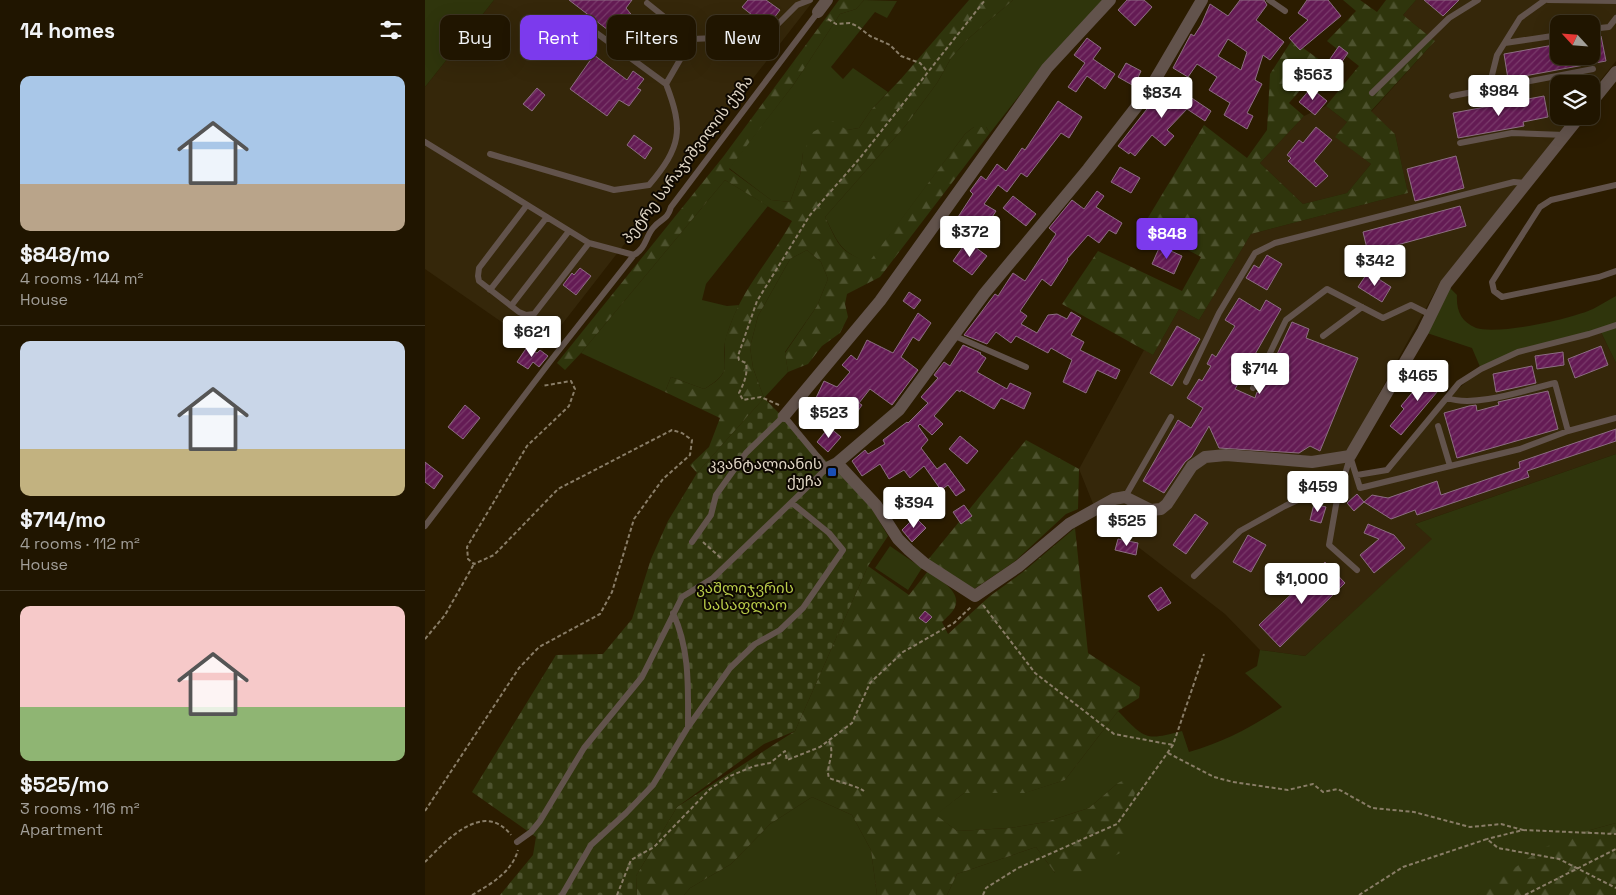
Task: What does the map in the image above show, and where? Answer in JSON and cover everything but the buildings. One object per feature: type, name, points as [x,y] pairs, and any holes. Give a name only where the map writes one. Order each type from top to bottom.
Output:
[{"type":"street","name":"პეტრე სარაჯიშვილის ქუჩა","points":[[818,12],[827,0]]},
{"type":"street","points":[[786,414],[879,301],[1047,68],[1110,0]]},
{"type":"street","points":[[1202,0],[1148,92],[1089,168],[985,294],[899,410],[832,466],[877,505],[898,539],[909,550],[924,563],[975,596],[1019,566],[1069,524],[1115,499],[1125,497],[1151,510],[1161,509],[1167,504],[1192,466],[1205,457],[1226,455],[1312,462],[1351,456],[1431,315],[1446,284],[1573,125]]},
{"type":"street","points":[[1600,91],[1616,72]]},
{"type":"lane","points":[[696,39],[766,36],[797,5],[810,0]]},
{"type":"lane","points":[[1269,0],[1285,11]]},
{"type":"lane","points":[[1372,94],[1449,18],[1478,0]]},
{"type":"lane","points":[[1489,87],[1497,55],[1520,18],[1547,0],[1616,1]]},
{"type":"lane","points":[[647,3],[662,15]]},
{"type":"lane","name":"პეტრე სარაჯიშვილის ქუჩა","points":[[425,526],[634,255],[644,247],[654,226],[666,219],[671,207],[818,12]]},
{"type":"lane","points":[[1600,28],[1609,27],[1616,18]]},
{"type":"lane","points":[[490,154],[614,190],[649,185],[666,166],[679,131],[676,109],[666,84],[597,33]]},
{"type":"lane","points":[[1505,43],[1550,36]]},
{"type":"lane","points":[[666,84],[680,60]]},
{"type":"lane","points":[[1452,96],[1489,87],[1593,69]]},
{"type":"lane","points":[[1461,143],[1512,133],[1565,135]]},
{"type":"lane","points":[[425,142],[589,243],[634,255]]},
{"type":"lane","points":[[1186,382],[1219,313],[1255,253],[1275,244],[1514,182],[1526,183]]},
{"type":"lane","points":[[1616,185],[1551,200],[1540,207],[1492,282],[1495,291],[1502,297],[1616,271]]},
{"type":"lane","points":[[527,205],[479,268],[477,276],[479,281],[511,306],[526,315],[534,314],[589,243]]},
{"type":"lane","points":[[490,290],[547,217]]},
{"type":"lane","points":[[511,306],[569,231]]},
{"type":"lane","points":[[1253,388],[1286,320],[1327,289],[1383,318],[1411,305],[1431,315]]},
{"type":"lane","points":[[1323,336],[1362,306]]},
{"type":"lane","points":[[1357,475],[1387,470],[1459,383],[1481,369],[1518,352],[1589,334],[1616,325]]},
{"type":"lane","points":[[955,336],[1025,367]]},
{"type":"lane","points":[[1447,398],[1458,402],[1501,396],[1555,383],[1568,431]]},
{"type":"lane","points":[[517,842],[531,832],[540,821],[584,748],[642,677],[682,597],[713,578],[832,466],[786,414],[746,453],[717,495],[711,515],[694,540]]},
{"type":"lane","points":[[1125,497],[1171,417]]},
{"type":"lane","points":[[1351,456],[1360,488],[1520,449],[1568,431],[1616,418]]},
{"type":"lane","points":[[1438,426],[1450,466]]},
{"type":"lane","points":[[1351,456],[1341,488],[1329,545],[1357,570]]},
{"type":"lane","points":[[1194,576],[1240,531],[1319,490],[1341,488]]},
{"type":"lane","points":[[562,895],[591,844],[626,813],[653,785],[688,727],[730,668],[755,644],[780,630],[803,608],[843,550],[829,533],[792,503]]},
{"type":"lane","points":[[673,613],[683,634],[687,667],[688,727]]},
{"type":"path","points":[[786,414],[774,402],[761,396],[743,400],[739,393],[745,379],[747,367],[746,363],[739,360],[738,356],[748,323],[771,276],[810,215],[860,158],[985,0]]},
{"type":"path","points":[[818,12],[836,24],[850,23],[857,26],[890,45],[901,56],[920,62],[927,72]]},
{"type":"path","points":[[474,564],[468,559],[467,547],[527,446],[569,406],[575,389],[571,381],[530,388]]},
{"type":"path","points":[[425,639],[445,615],[474,564],[494,555],[558,489],[672,430],[682,432],[692,440],[690,455],[663,480],[634,519],[611,592],[601,614],[539,648],[519,668],[425,812]]},
{"type":"path","points":[[694,540],[727,564]]},
{"type":"path","points":[[617,895],[631,860],[654,847],[710,789],[730,776],[754,766],[770,763],[785,751],[787,760],[820,747],[852,723],[870,683],[903,652],[954,623],[970,609],[975,596]]},
{"type":"path","points":[[975,596],[1035,673],[1114,734],[1173,745]]},
{"type":"path","points":[[983,895],[986,888],[1018,868],[1117,824],[1173,745],[1204,654]]},
{"type":"path","points":[[829,740],[833,755],[827,773],[829,778],[843,785],[859,787],[864,791]]},
{"type":"path","points":[[1167,753],[1214,777],[1233,782],[1288,790],[1313,784],[1323,792],[1338,789],[1372,808],[1414,812],[1470,827],[1501,824],[1523,830],[1616,834]]},
{"type":"path","points":[[425,862],[454,834],[478,822],[483,821],[497,825],[508,831],[517,842],[519,851],[510,867],[492,884],[472,895]]},
{"type":"path","points":[[1359,895],[1403,867],[1487,839],[1523,830]]},
{"type":"path","points":[[1487,839],[1498,848],[1559,859],[1616,888]]},
{"type":"path","points":[[1525,895],[1578,870],[1616,849]]},
{"type":"shaded area","points":[[494,0],[814,0],[779,45],[779,15],[706,15],[706,60],[767,60],[542,350],[425,269],[425,87],[446,60],[510,60],[510,15],[482,15]]},
{"type":"shaded area","points":[[1416,0],[1616,0],[1616,61],[1600,81],[1600,75],[1550,75],[1550,125],[1565,125],[1437,288],[1347,452],[1357,475],[1387,470],[1449,397],[1481,369],[1518,352],[1600,330],[1616,363],[1616,454],[1415,524],[1433,539],[1305,656],[1260,650],[1225,614],[1098,516],[1079,469],[1144,350],[1153,355],[1179,309],[1199,320],[1251,234],[1408,193],[1395,134],[1371,112],[1435,41],[1403,15]]},
{"type":"shaded area","points":[[1326,106],[1347,122],[1336,137],[1371,164],[1347,193],[1303,204],[1260,163],[1304,116]]},
{"type":"green space","points":[[425,0],[494,0],[482,15],[440,15],[440,60],[446,60],[425,87]]},
{"type":"green space","points":[[839,0],[864,0],[856,9],[840,14],[794,84],[729,169],[771,200],[790,202],[800,175],[803,153],[813,132],[833,121],[847,130],[859,128],[871,110],[900,80],[969,0],[1013,0],[969,38],[951,58],[937,83],[906,125],[825,217],[837,241],[851,254],[869,262],[965,134],[974,127],[986,127],[990,133],[880,277],[847,294],[845,304],[848,317],[840,333],[822,346],[808,364],[788,372],[785,353],[817,306],[828,279],[821,262],[807,250],[790,259],[758,316],[750,347],[753,368],[764,398],[697,473],[690,465],[709,447],[720,418],[665,392],[671,377],[704,389],[719,379],[725,364],[725,339],[737,309],[751,283],[792,221],[725,180],[581,353],[565,370],[557,363],[723,157]]},
{"type":"green space","points":[[864,0],[897,1],[887,18],[875,12],[831,67],[843,79],[853,68],[888,92],[871,110],[859,128],[847,130],[803,153],[800,175],[790,202],[771,200],[729,168],[794,84],[840,14],[856,9]]},
{"type":"green space","points":[[1013,0],[1103,0],[1048,59],[990,133],[986,127],[974,127],[965,134],[869,263],[851,255],[841,246],[825,217],[906,125],[937,83],[951,58],[969,38]]},
{"type":"green space","points":[[1343,0],[1360,0],[1377,12],[1386,0],[1416,0],[1403,15],[1435,41],[1371,111],[1395,134],[1408,193],[1251,234],[1199,320],[1179,309],[1153,355],[1062,304],[1098,251],[1182,291],[1201,257],[1143,226],[1204,125],[1247,158],[1267,130],[1270,74],[1292,40],[1324,63],[1289,103],[1304,116],[1260,163],[1303,204],[1347,193],[1371,164],[1335,137],[1347,122],[1326,106],[1359,66],[1327,41],[1356,11]]},
{"type":"green space","points":[[725,180],[768,206],[706,284],[702,300],[727,306],[739,305],[726,338],[724,347],[725,366],[720,377],[704,389],[671,377],[665,392],[581,353]]},
{"type":"green space","points":[[807,250],[821,262],[828,279],[817,306],[785,352],[788,372],[764,398],[753,368],[750,347],[758,316],[790,259]]},
{"type":"green space","points":[[1450,288],[1457,295],[1457,306],[1463,319],[1476,328],[1487,330],[1517,328],[1569,317],[1593,309],[1616,296],[1616,363],[1600,330],[1518,352],[1481,369],[1472,348],[1427,333]]},
{"type":"green space","name":"ვაშლიჯვრის სასაფლაო","points":[[764,398],[869,504],[888,536],[868,566],[795,731],[764,744],[677,807],[636,876],[637,895],[500,895],[533,855],[536,837],[472,792],[556,655],[603,654],[632,619],[651,559],[668,521],[697,473]]},
{"type":"green space","points":[[1026,440],[1079,469],[1078,509],[1066,514],[1014,562],[974,589],[927,561]]},
{"type":"green space","points":[[1616,454],[1616,823],[1576,834],[1477,895],[947,895],[957,874],[1036,847],[1055,873],[1118,783],[1089,808],[1046,822],[1010,828],[957,831],[935,815],[964,793],[1024,793],[1065,780],[1118,711],[1134,727],[1146,735],[1160,736],[1182,731],[1189,752],[1214,744],[1237,733],[1282,707],[1245,673],[1257,666],[1260,650],[1305,656],[1432,539],[1415,524]]},
{"type":"green space","points":[[1075,528],[1088,653],[1140,687],[1139,698],[1118,711],[1065,780],[1025,793],[964,793],[936,815],[957,831],[1010,828],[1046,822],[1089,808],[1118,783],[1140,772],[1120,853],[1087,871],[1055,873],[1036,847],[957,874],[947,895],[877,895],[871,850],[852,815],[812,797],[770,824],[731,864],[690,888],[684,895],[637,895],[636,876],[677,807],[795,731],[868,566],[909,595],[928,571],[948,586],[956,601],[953,611],[942,622],[948,634],[990,596],[1023,572]]},
{"type":"green space","points":[[890,546],[922,568],[908,590],[875,568]]},
{"type":"green space","points":[[812,797],[852,815],[871,850],[877,895],[684,895],[690,888],[731,864],[770,824]]},
{"type":"green space","points":[[1616,823],[1616,895],[1477,895],[1541,849],[1576,834]]},
{"type":"place","name":"კვანტალიანის ქუჩა","points":[[832,472]]}]
